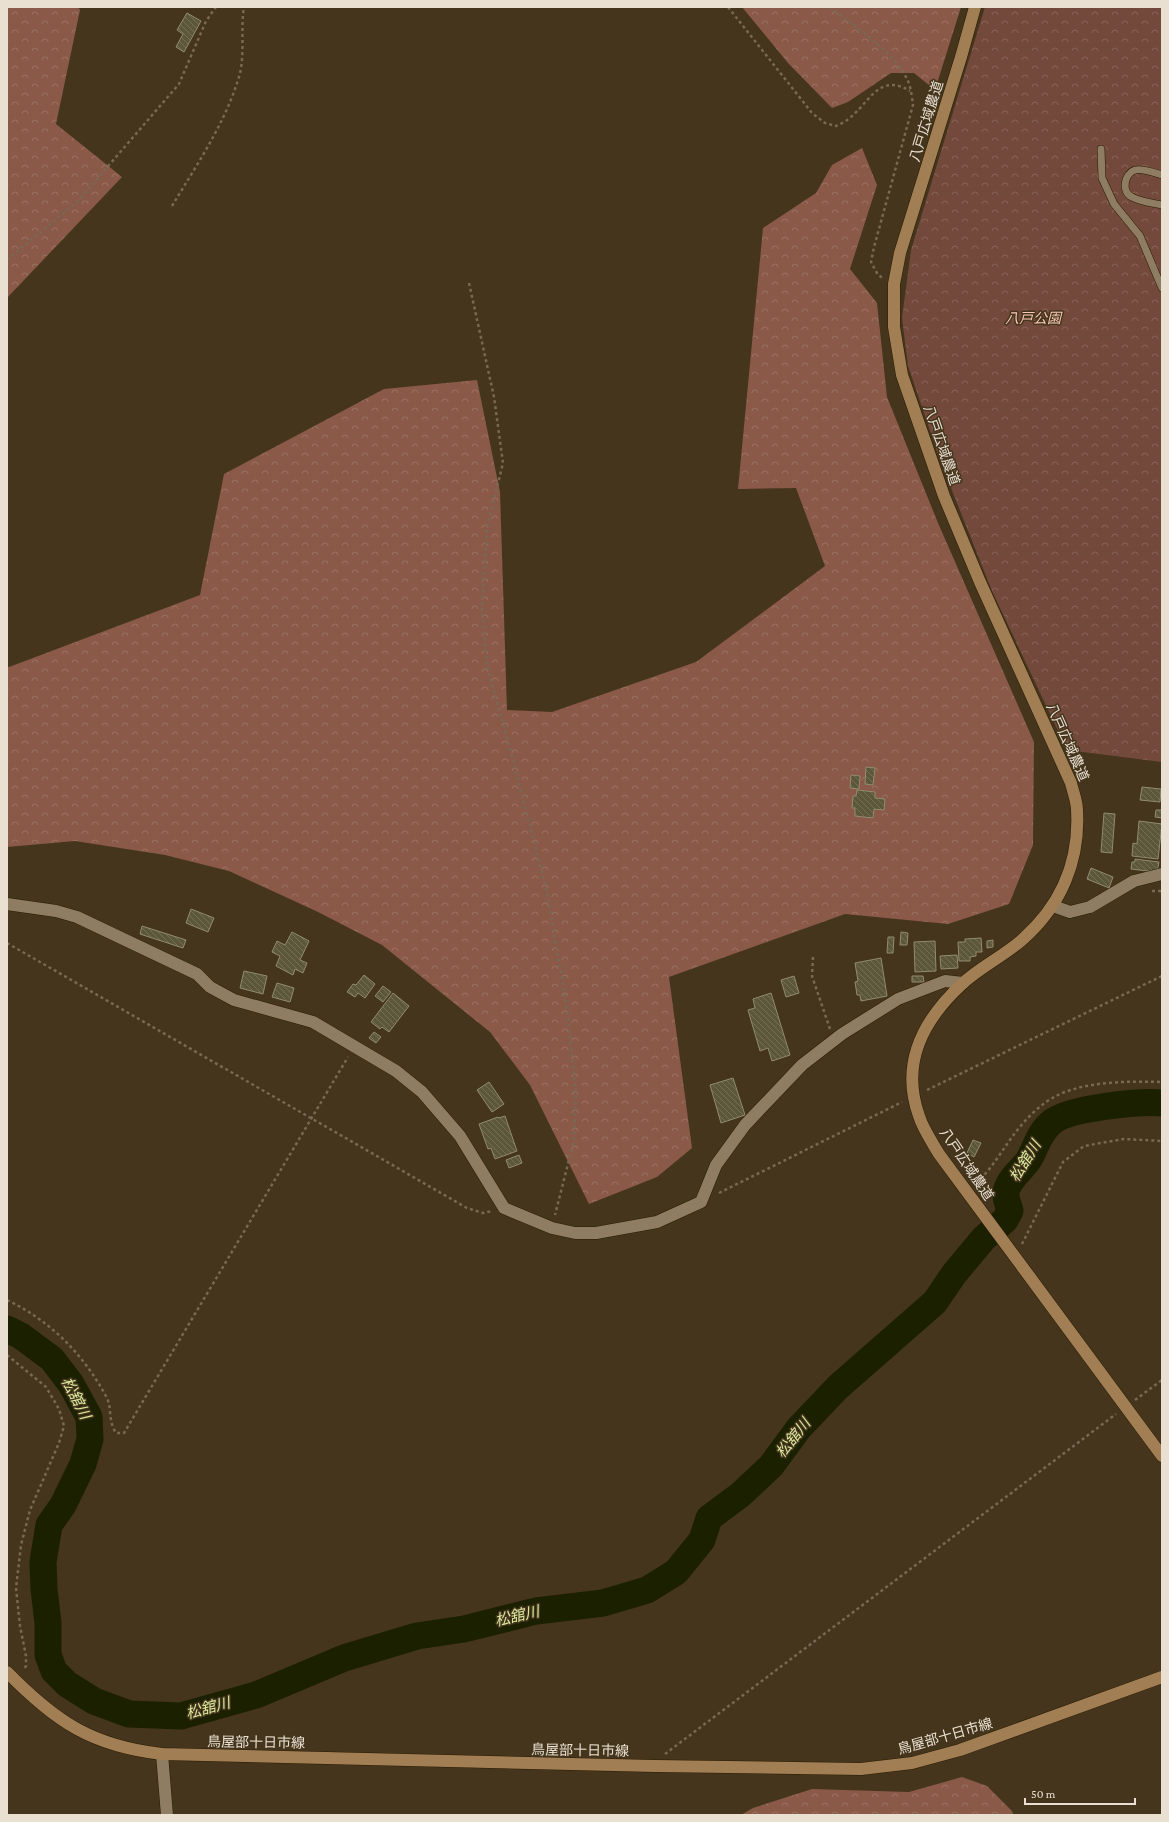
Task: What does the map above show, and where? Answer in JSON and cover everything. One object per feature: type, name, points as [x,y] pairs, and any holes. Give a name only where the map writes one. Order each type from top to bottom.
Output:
[{"type":"street","name":"八戸広域農道","points":[[975,7],[900,253],[894,284],[894,327],[902,375],[944,496],[980,582],[1071,783],[1078,808],[1077,840],[1067,880],[1053,906],[1022,940],[963,983],[943,1004],[927,1026],[915,1049],[913,1074],[914,1096],[919,1117],[939,1154],[1162,1456]]},
{"type":"street","points":[[1053,906],[1070,912],[1090,907],[1134,882],[1162,874]]},
{"type":"street","points":[[7,904],[56,911],[77,917],[197,974],[210,987],[234,1000],[313,1022],[354,1045],[396,1071],[422,1092],[460,1136],[504,1208],[552,1228],[575,1233],[596,1233],[657,1222],[701,1202],[716,1165],[745,1125],[802,1065],[834,1040],[898,999],[945,981],[963,983]]},
{"type":"street","name":"鳥屋部十日市線","points":[[11,1676],[44,1708],[71,1727],[114,1746],[162,1754],[655,1766],[861,1769],[912,1763],[960,1750],[1162,1677]]},
{"type":"street","points":[[162,1754],[167,1815]]},
{"type":"lane","points":[[1101,149],[1102,178],[1114,204],[1140,236],[1162,288]]},
{"type":"lane","points":[[1162,175],[1137,170],[1132,171],[1126,180],[1124,188],[1126,194],[1132,197],[1162,205]]},
{"type":"path","points":[[7,260],[78,202],[179,84],[206,21],[216,7]]},
{"type":"path","points":[[172,206],[224,116],[239,79],[244,7]]},
{"type":"path","points":[[728,7],[741,20],[812,113],[825,123],[836,126],[848,120],[872,94],[889,85],[902,86],[911,91]]},
{"type":"path","points":[[830,7],[887,53],[908,81],[911,91],[913,105],[890,192],[879,225],[871,262],[878,275],[894,284]]},
{"type":"path","points":[[469,283],[494,397],[503,463],[488,528],[482,608],[487,667],[513,759],[548,897],[568,1016],[576,1095],[574,1140],[552,1228]]},
{"type":"path","points":[[7,943],[467,1208],[483,1213],[504,1208]]},
{"type":"path","points":[[813,958],[812,976],[834,1040]]},
{"type":"path","points":[[701,1202],[914,1096],[1162,976]]},
{"type":"path","points":[[7,1300],[28,1310],[64,1339],[88,1365],[108,1400],[111,1426],[116,1433],[124,1433],[354,1045]]},
{"type":"path","points":[[968,1194],[987,1173],[1016,1132],[1036,1110],[1056,1096],[1083,1087],[1133,1081],[1162,1082]]},
{"type":"path","points":[[1012,1253],[1024,1240],[1063,1162],[1084,1146],[1124,1139],[1162,1141]]},
{"type":"path","points":[[7,1355],[46,1387],[59,1409],[64,1426],[59,1443],[30,1510],[21,1545],[16,1588],[20,1626],[26,1656],[26,1666],[11,1676]]},
{"type":"path","points":[[655,1766],[669,1750],[1162,1380]]},
{"type":"green space","points":[[7,7],[78,7],[80,10],[56,124],[122,177],[7,298]]},
{"type":"green space","points":[[742,7],[961,7],[935,90],[914,73],[891,73],[848,102],[832,108],[788,63]]},
{"type":"green space","name":"八戸公園","points":[[985,7],[1162,7],[1162,762],[1067,750],[992,591],[941,463],[908,366],[902,318],[911,250]]},
{"type":"green space","points":[[862,148],[877,185],[850,269],[877,303],[887,397],[938,523],[1034,742],[1033,845],[1009,904],[948,924],[845,914],[669,977],[692,1148],[657,1177],[589,1204],[530,1085],[490,1032],[382,945],[318,912],[229,871],[165,855],[75,841],[7,847],[7,666],[9,667],[200,595],[224,474],[384,389],[477,380],[500,492],[507,710],[552,712],[696,662],[825,566],[796,488],[738,489],[763,228],[816,193],[832,165]]},
{"type":"green space","points":[[962,1777],[987,1786],[1012,1811],[1013,1815],[741,1815],[753,1808],[812,1789],[909,1792]]},
{"type":"building","points":[[187,13],[201,21],[184,52],[176,47],[183,34],[177,30]]},
{"type":"building","points":[[866,767],[875,768],[873,785],[865,784]]},
{"type":"building","points":[[851,775],[860,776],[859,789],[850,788]]},
{"type":"building","points":[[1142,787],[1161,789],[1160,802],[1140,800]]},
{"type":"building","points":[[857,790],[875,792],[875,798],[885,799],[884,810],[874,809],[873,818],[855,816],[855,808],[852,808],[853,796],[856,796]]},
{"type":"building","points":[[1156,810],[1162,810],[1162,818],[1155,817]]},
{"type":"building","points":[[1104,813],[1115,814],[1112,853],[1101,852]]},
{"type":"building","points":[[1139,821],[1162,824],[1158,859],[1132,856],[1133,843],[1137,844]]},
{"type":"building","points":[[1135,859],[1159,862],[1157,872],[1131,869],[1132,862],[1135,862]]},
{"type":"building","points":[[1091,868],[1113,877],[1109,888],[1087,879]]},
{"type":"building","points":[[191,909],[214,918],[208,932],[186,923]]},
{"type":"building","points":[[142,926],[186,940],[183,948],[140,934]]},
{"type":"building","points":[[292,932],[309,941],[300,960],[307,963],[303,973],[295,969],[293,975],[276,966],[280,956],[272,952],[277,941],[285,945]]},
{"type":"building","points":[[901,932],[908,933],[907,945],[900,945]]},
{"type":"building","points":[[888,937],[894,937],[893,953],[887,953]]},
{"type":"building","points":[[981,938],[982,952],[976,952],[976,956],[970,957],[970,961],[959,961],[958,942],[965,942],[965,939]]},
{"type":"building","points":[[993,940],[993,947],[987,948],[987,941]]},
{"type":"building","points":[[935,941],[936,971],[915,972],[914,942]]},
{"type":"building","points":[[957,955],[958,968],[941,969],[940,956]]},
{"type":"building","points":[[881,958],[887,996],[861,1001],[860,995],[857,995],[855,982],[858,981],[855,963]]},
{"type":"building","points":[[244,971],[267,976],[263,994],[240,988]]},
{"type":"building","points":[[364,975],[375,984],[365,998],[358,993],[355,997],[347,992],[353,984],[356,985]]},
{"type":"building","points":[[794,976],[799,993],[786,997],[781,980]]},
{"type":"building","points":[[912,976],[923,976],[924,982],[912,982]]},
{"type":"building","points":[[277,983],[294,988],[290,1002],[272,997]]},
{"type":"building","points":[[383,986],[391,992],[383,1002],[375,996]]},
{"type":"building","points":[[393,993],[409,1006],[389,1032],[382,1027],[380,1029],[371,1022]]},
{"type":"building","points":[[771,993],[790,1055],[772,1061],[768,1048],[760,1051],[748,1010],[755,1008],[753,999]]},
{"type":"building","points":[[374,1032],[381,1037],[376,1043],[369,1038]]},
{"type":"building","points":[[733,1078],[745,1115],[721,1123],[710,1085]]},
{"type":"building","points":[[489,1082],[504,1104],[492,1112],[477,1090]]},
{"type":"building","points":[[505,1116],[517,1151],[495,1159],[491,1148],[488,1149],[479,1124]]},
{"type":"building","points":[[973,1140],[981,1143],[974,1157],[967,1153]]},
{"type":"building","points":[[519,1155],[522,1163],[509,1168],[506,1160]]},
{"type":"waterway","name":"松舘川","points":[[7,1329],[21,1336],[52,1359],[71,1384],[89,1417],[90,1439],[83,1464],[63,1505],[49,1525],[43,1562],[44,1589],[48,1623],[48,1655],[54,1671],[67,1684],[94,1701],[129,1714],[181,1716],[256,1695],[344,1658],[417,1636],[464,1629],[536,1611],[603,1603],[647,1590],[676,1572],[702,1540],[709,1518],[740,1495],[771,1466],[799,1428],[838,1387],[935,1302],[954,1274],[984,1238],[1005,1220],[1010,1211],[1006,1195],[1009,1184],[1028,1161],[1044,1130],[1052,1122],[1073,1113],[1105,1106],[1138,1103],[1162,1103]]}]
